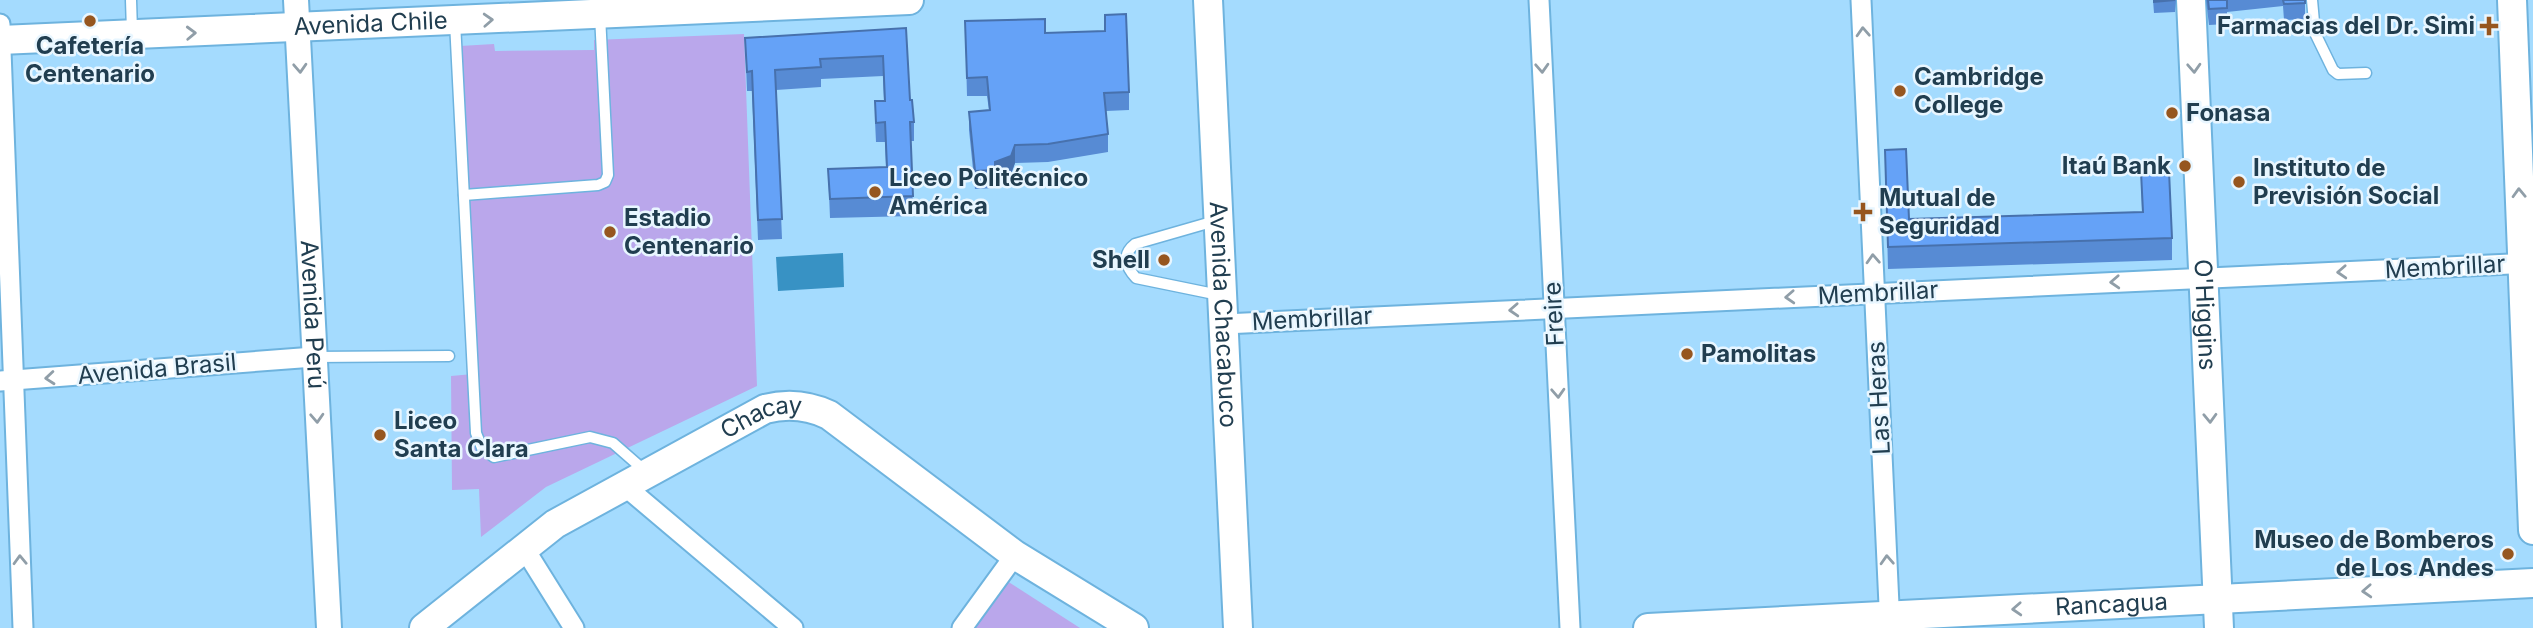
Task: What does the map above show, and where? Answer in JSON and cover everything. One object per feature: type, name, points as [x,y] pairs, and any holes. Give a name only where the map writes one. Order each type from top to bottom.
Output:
[{"type":"main road","name":"Avenida Chile","points":[[0,40],[455,21],[600,7],[909,0]]},
{"type":"main road","name":"Avenida Chacabuco","points":[[1208,0],[1238,628]]},
{"type":"main road","name":"O'Higgins","points":[[2191,0],[2219,628]]},
{"type":"main road","points":[[2512,0],[2528,263],[2533,530]]},
{"type":"main road","name":"Chacay","points":[[424,628],[555,524],[765,409],[786,405],[808,407],[838,422],[1015,555],[1134,628]]},
{"type":"main road","name":"Rancagua","points":[[1648,628],[1890,622],[2217,599],[2533,583]]},
{"type":"street","name":"Avenida Perú","points":[[296,0],[329,628]]},
{"type":"street","name":"Freire","points":[[1539,0],[1570,628]]},
{"type":"street","name":"Las Heras","points":[[1861,0],[1890,622]]},
{"type":"street","points":[[0,24],[7,381],[23,628]]},
{"type":"street","name":"Membrillar","points":[[1224,324],[2528,263]]},
{"type":"street","name":"Avenida Brasil","points":[[7,381],[314,357]]},
{"type":"street","points":[[637,480],[793,628]]},
{"type":"street","points":[[524,548],[574,628]]},
{"type":"street","points":[[962,628],[1015,555]]},
{"type":"lane","points":[[131,0],[133,35]]},
{"type":"lane","points":[[2312,0],[2315,33],[2333,70],[2338,74],[2365,73]]},
{"type":"lane","points":[[464,195],[598,185],[605,181],[608,175],[600,7]]},
{"type":"lane","points":[[455,21],[476,433],[482,448],[494,457],[590,437],[613,443],[637,480]]},
{"type":"lane","points":[[1219,220],[1135,244],[1128,250],[1125,259],[1136,278],[1222,296]]},
{"type":"lane","points":[[314,357],[449,356]]},
{"type":"shaded area","name":"Estadio Centenario","points":[[744,34],[757,386],[546,487],[481,537],[479,489],[452,490],[451,376],[473,374],[460,46],[494,44],[495,51],[594,50],[594,40]]},
{"type":"shaded area","points":[[1007,581],[1080,628],[975,628]]},
{"type":"water","points":[[843,253],[844,287],[778,291],[776,257]]},
{"type":"building","points":[[2208,0],[2227,0],[2227,8],[2209,9]]},
{"type":"building","points":[[2283,0],[2305,0],[2305,3],[2284,4]]},
{"type":"building","points":[[1126,14],[1129,92],[1104,93],[1108,134],[1048,144],[1015,145],[1011,156],[995,162],[995,170],[975,171],[969,112],[990,110],[987,77],[967,78],[965,21],[1045,19],[1045,33],[1105,31],[1105,15]]},
{"type":"building","points":[[906,28],[910,100],[914,122],[910,122],[913,196],[830,199],[828,169],[887,167],[885,122],[876,123],[875,101],[885,101],[883,56],[820,59],[821,67],[775,70],[782,219],[758,220],[752,71],[747,72],[745,38]]},
{"type":"building","points":[[1906,149],[1909,219],[2143,212],[2141,172],[2169,171],[2172,238],[1888,247],[1885,150]]},
{"type":"place","name":"Cafetería Centenario","points":[[90,21]]},
{"type":"place","name":"Farmacias del Dr. Simi","points":[[2489,26]]},
{"type":"place","name":"Cambridge College","points":[[1900,91]]},
{"type":"place","name":"Fonasa","points":[[2172,113]]},
{"type":"place","name":"Itaú Bank","points":[[2185,166]]},
{"type":"place","name":"Instituto de Previsión Social","points":[[2239,182]]},
{"type":"place","name":"Liceo Politécnico América","points":[[875,192]]},
{"type":"place","name":"Mutual de Seguridad","points":[[1863,212]]},
{"type":"place","name":"Estadio Centenario","points":[[610,232]]},
{"type":"place","name":"Shell","points":[[1164,260]]},
{"type":"place","name":"Pamolitas","points":[[1687,354]]},
{"type":"place","name":"Liceo Santa Clara","points":[[380,435]]},
{"type":"place","name":"Museo de Bomberos de Los Andes","points":[[2508,554]]}]
